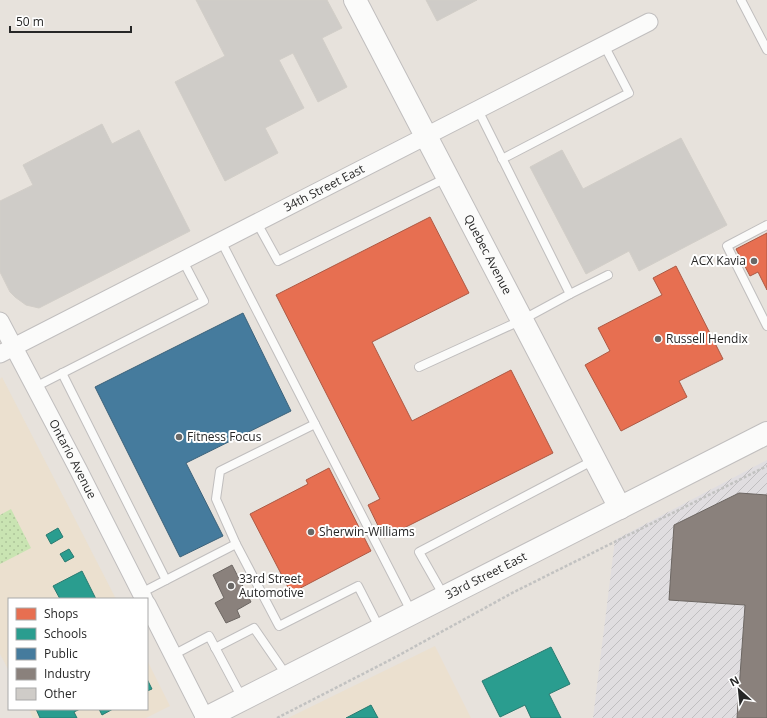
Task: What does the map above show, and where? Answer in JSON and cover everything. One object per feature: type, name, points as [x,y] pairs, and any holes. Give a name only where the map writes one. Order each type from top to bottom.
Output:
[{"type":"main road","name":"Quebec Avenue","points":[[355,0],[620,508]]},
{"type":"main road","name":"33rd Street East","points":[[205,718],[767,433]]},
{"type":"street","name":"34th Street East","points":[[7,350],[427,137],[649,22]]},
{"type":"street","name":"Ontario Avenue","points":[[0,321],[7,350],[35,387],[143,598]]},
{"type":"street","name":"Ontario Avenue","points":[[148,607],[205,718]]},
{"type":"lane","points":[[741,0],[767,50]]},
{"type":"lane","points":[[502,159],[629,92],[604,46]]},
{"type":"lane","points":[[478,110],[570,294]]},
{"type":"lane","points":[[258,222],[278,261],[448,177]]},
{"type":"lane","points":[[767,225],[728,246],[767,326]]},
{"type":"lane","points":[[221,241],[412,613]]},
{"type":"lane","points":[[35,387],[204,301],[183,261]]},
{"type":"lane","points":[[419,368],[522,320],[608,275]]},
{"type":"lane","points":[[62,373],[166,580]]},
{"type":"lane","points":[[315,424],[220,471],[216,499],[236,544],[279,626],[358,586],[380,629]]},
{"type":"lane","points":[[444,597],[419,552],[595,460]]},
{"type":"lane","points":[[145,598],[166,580],[236,544]]},
{"type":"lane","points":[[215,648],[254,628],[288,676]]},
{"type":"lane","points":[[173,655],[209,636],[242,700]]},
{"type":"path","points":[[277,718],[392,659],[514,592],[767,466]]},
{"type":"shaded area","points":[[2,377],[115,598],[8,598],[8,669],[0,654],[0,379]]},
{"type":"shaded area","points":[[767,460],[767,718],[593,718],[615,540]]},
{"type":"shaded area","points":[[435,646],[471,718],[288,718]]},
{"type":"shaded area","points":[[148,662],[170,706],[146,718],[33,718],[29,710],[148,710]]},
{"type":"green space","points":[[11,509],[31,548],[0,564],[0,515]]},
{"type":"building: Shops","points":[[430,217],[469,293],[372,342],[412,421],[511,370],[553,453],[384,538],[368,505],[380,499],[276,295]]},
{"type":"building: Shops","name":"ACX Kavia","points":[[767,233],[767,290],[758,272],[750,276],[736,249]]},
{"type":"building: Shops","name":"Russell Hendix","points":[[676,266],[723,359],[679,381],[687,397],[621,431],[585,365],[610,351],[598,328],[662,295],[653,278]]},
{"type":"building: Shops","name":"Sherwin-Williams","points":[[329,468],[371,551],[291,593],[250,514],[308,484],[306,480]]},
{"type":"building: Schools","points":[[58,528],[63,537],[51,544],[46,535]]},
{"type":"building: Schools","points":[[69,549],[74,557],[65,562],[60,554]]},
{"type":"building: Schools","points":[[82,571],[96,598],[59,598],[53,586]]},
{"type":"building: Schools","points":[[551,647],[570,684],[549,694],[561,718],[531,718],[525,705],[500,717],[482,681]]},
{"type":"building: Schools","points":[[148,681],[152,689],[148,691]]},
{"type":"building: Schools","points":[[371,705],[378,718],[346,718]]},
{"type":"building: Schools","points":[[36,710],[78,710],[74,712],[77,718],[40,718]]},
{"type":"building: Schools","points":[[100,710],[111,710],[102,715]]},
{"type":"building: Public","name":"Fitness Focus","points":[[243,313],[291,411],[186,463],[223,536],[180,557],[95,387]]},
{"type":"building: Industry","points":[[739,493],[767,495],[767,718],[737,718],[745,605],[669,600],[674,525]]},
{"type":"building: Industry","name":"33rd Street Automotive","points":[[232,565],[251,602],[237,610],[240,617],[226,623],[215,603],[224,598],[213,575]]},
{"type":"building: Other","points":[[196,0],[327,0],[342,28],[322,38],[347,87],[318,102],[293,53],[279,60],[304,108],[265,128],[278,153],[225,181],[175,82],[225,56]]},
{"type":"building: Other","points":[[426,0],[477,0],[437,21]]},
{"type":"building: Other","points":[[102,124],[112,144],[139,130],[190,231],[39,308],[26,305],[10,292],[0,272],[0,201],[33,185],[23,165]]},
{"type":"building: Other","points":[[681,138],[727,225],[639,271],[629,251],[586,274],[530,167],[562,150],[583,189]]},
{"type":"place","name":"ACX Kavia","points":[[754,261]]},
{"type":"place","name":"Russell Hendix","points":[[658,339]]},
{"type":"place","name":"Fitness Focus","points":[[179,437]]},
{"type":"place","name":"Sherwin-Williams","points":[[311,532]]},
{"type":"place","name":"33rd Street Automotive","points":[[231,586]]}]
